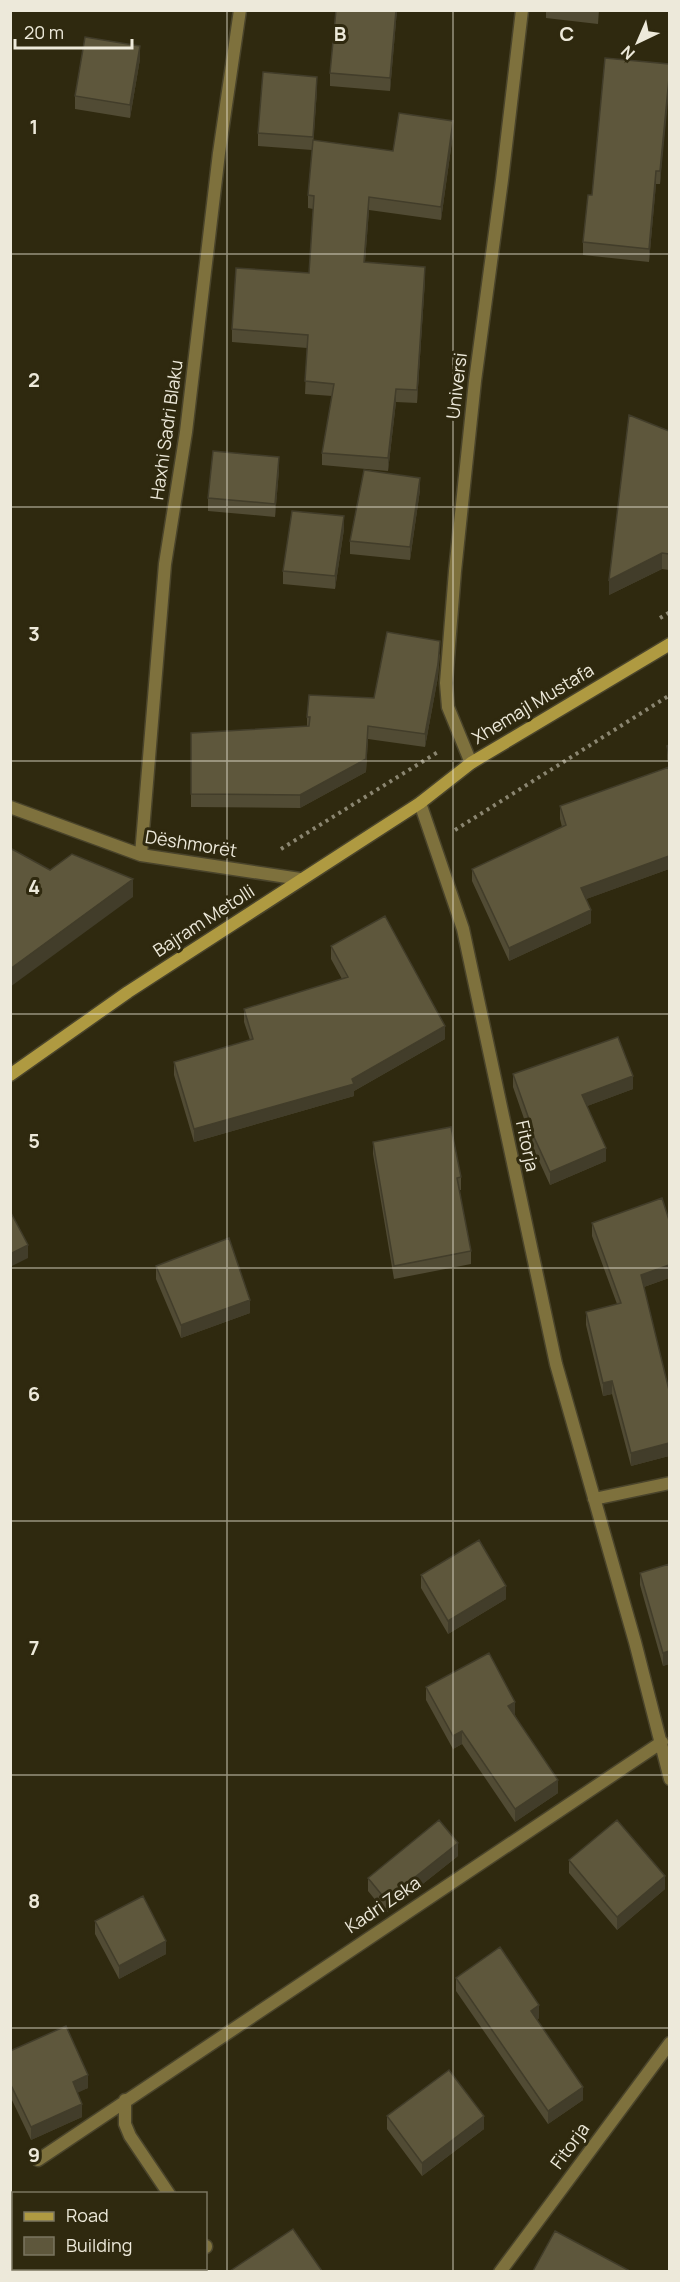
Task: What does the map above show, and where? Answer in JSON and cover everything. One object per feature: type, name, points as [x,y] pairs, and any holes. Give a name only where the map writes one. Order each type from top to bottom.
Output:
[{"type":"main road","name":"Xhemajl Mustafa","points":[[420,803],[471,763],[669,644]]},
{"type":"main road","name":"Bajram Metolli","points":[[10,1075],[128,992],[420,803]]},
{"type":"street","name":"Haxhi Sadri Blaku","points":[[141,855],[165,564],[186,432],[219,153],[240,10]]},
{"type":"street","name":"Universi","points":[[471,763],[448,707],[446,683],[455,571],[474,393],[522,10]]},
{"type":"street","name":"Fitorja","points":[[420,803],[463,929],[556,1364],[662,1742],[669,1779]]},
{"type":"street","name":"Dëshmorët","points":[[10,807],[141,855],[300,879]]},
{"type":"street","points":[[594,1499],[669,1483]]},
{"type":"street","name":"Kadri Zeka","points":[[38,2160],[662,1742]]},
{"type":"street","name":"Fitorja","points":[[500,2271],[669,2043]]},
{"type":"street","points":[[125,2100],[125,2124],[168,2192]]},
{"type":"path","points":[[434,843],[669,695]]},
{"type":"building","points":[[336,10],[396,10],[390,78],[330,73]]},
{"type":"building","points":[[85,37],[140,46],[130,105],[75,96]]},
{"type":"building","points":[[605,58],[669,64],[660,171],[656,171],[649,249],[583,242],[588,195],[592,195]]},
{"type":"building","points":[[263,72],[317,77],[313,137],[258,133]]},
{"type":"building","points":[[399,113],[453,121],[441,207],[369,197],[364,262],[425,267],[417,390],[396,389],[388,458],[322,453],[334,384],[305,381],[308,335],[232,329],[236,268],[309,273],[314,196],[308,195],[313,140],[393,151]]},
{"type":"building","points":[[629,415],[669,431],[669,554],[662,553],[609,580]]},
{"type":"building","points":[[213,451],[279,457],[275,504],[208,498]]},
{"type":"building","points":[[364,470],[420,478],[410,547],[350,541]]},
{"type":"building","points":[[292,511],[344,516],[335,576],[283,571]]},
{"type":"building","points":[[387,632],[440,641],[425,734],[368,726],[366,759],[300,795],[191,794],[191,733],[309,726],[310,717],[307,717],[309,695],[374,698]]},
{"type":"building","points":[[669,767],[669,856],[581,888],[591,910],[509,948],[472,869],[566,825],[560,806]]},
{"type":"building","points":[[10,848],[50,870],[72,854],[133,879],[10,969]]},
{"type":"building","points":[[385,916],[445,1026],[352,1079],[354,1084],[194,1129],[174,1062],[253,1039],[244,1009],[348,977],[331,946]]},
{"type":"building","points":[[618,1037],[633,1076],[582,1095],[606,1148],[550,1172],[529,1126],[531,1125],[513,1074]]},
{"type":"building","points":[[451,1127],[461,1177],[457,1178],[471,1251],[394,1266],[373,1142]]},
{"type":"building","points":[[662,1198],[669,1220],[669,1265],[641,1275],[669,1390],[669,1443],[631,1453],[612,1381],[603,1383],[586,1312],[621,1303],[592,1223]]},
{"type":"building","points":[[10,1211],[28,1245],[10,1254]]},
{"type":"building","points":[[229,1238],[250,1300],[181,1325],[156,1266]]},
{"type":"building","points":[[479,1540],[506,1586],[448,1621],[421,1575]]},
{"type":"building","points":[[669,1564],[669,1651],[663,1653],[640,1573]]},
{"type":"building","points":[[489,1653],[515,1702],[508,1706],[558,1780],[515,1809],[462,1731],[453,1736],[426,1687]]},
{"type":"building","points":[[439,1820],[458,1843],[386,1900],[368,1878]]},
{"type":"building","points":[[617,1820],[665,1876],[617,1917],[569,1860]]},
{"type":"building","points":[[143,1896],[166,1941],[119,1966],[95,1921]]},
{"type":"building","points":[[500,1947],[539,2005],[531,2011],[583,2087],[548,2111],[456,1978]]},
{"type":"building","points":[[66,2026],[88,2075],[73,2082],[82,2104],[31,2127],[10,2083],[10,2051]]},
{"type":"building","points":[[449,2070],[484,2116],[422,2163],[387,2116]]},
{"type":"building","points":[[293,2229],[322,2271],[230,2271]]},
{"type":"building","points":[[555,2231],[628,2270],[533,2271]]},
{"type":"building","points":[[10,2246],[12,2248],[12,2270],[31,2271],[10,2271]]}]
